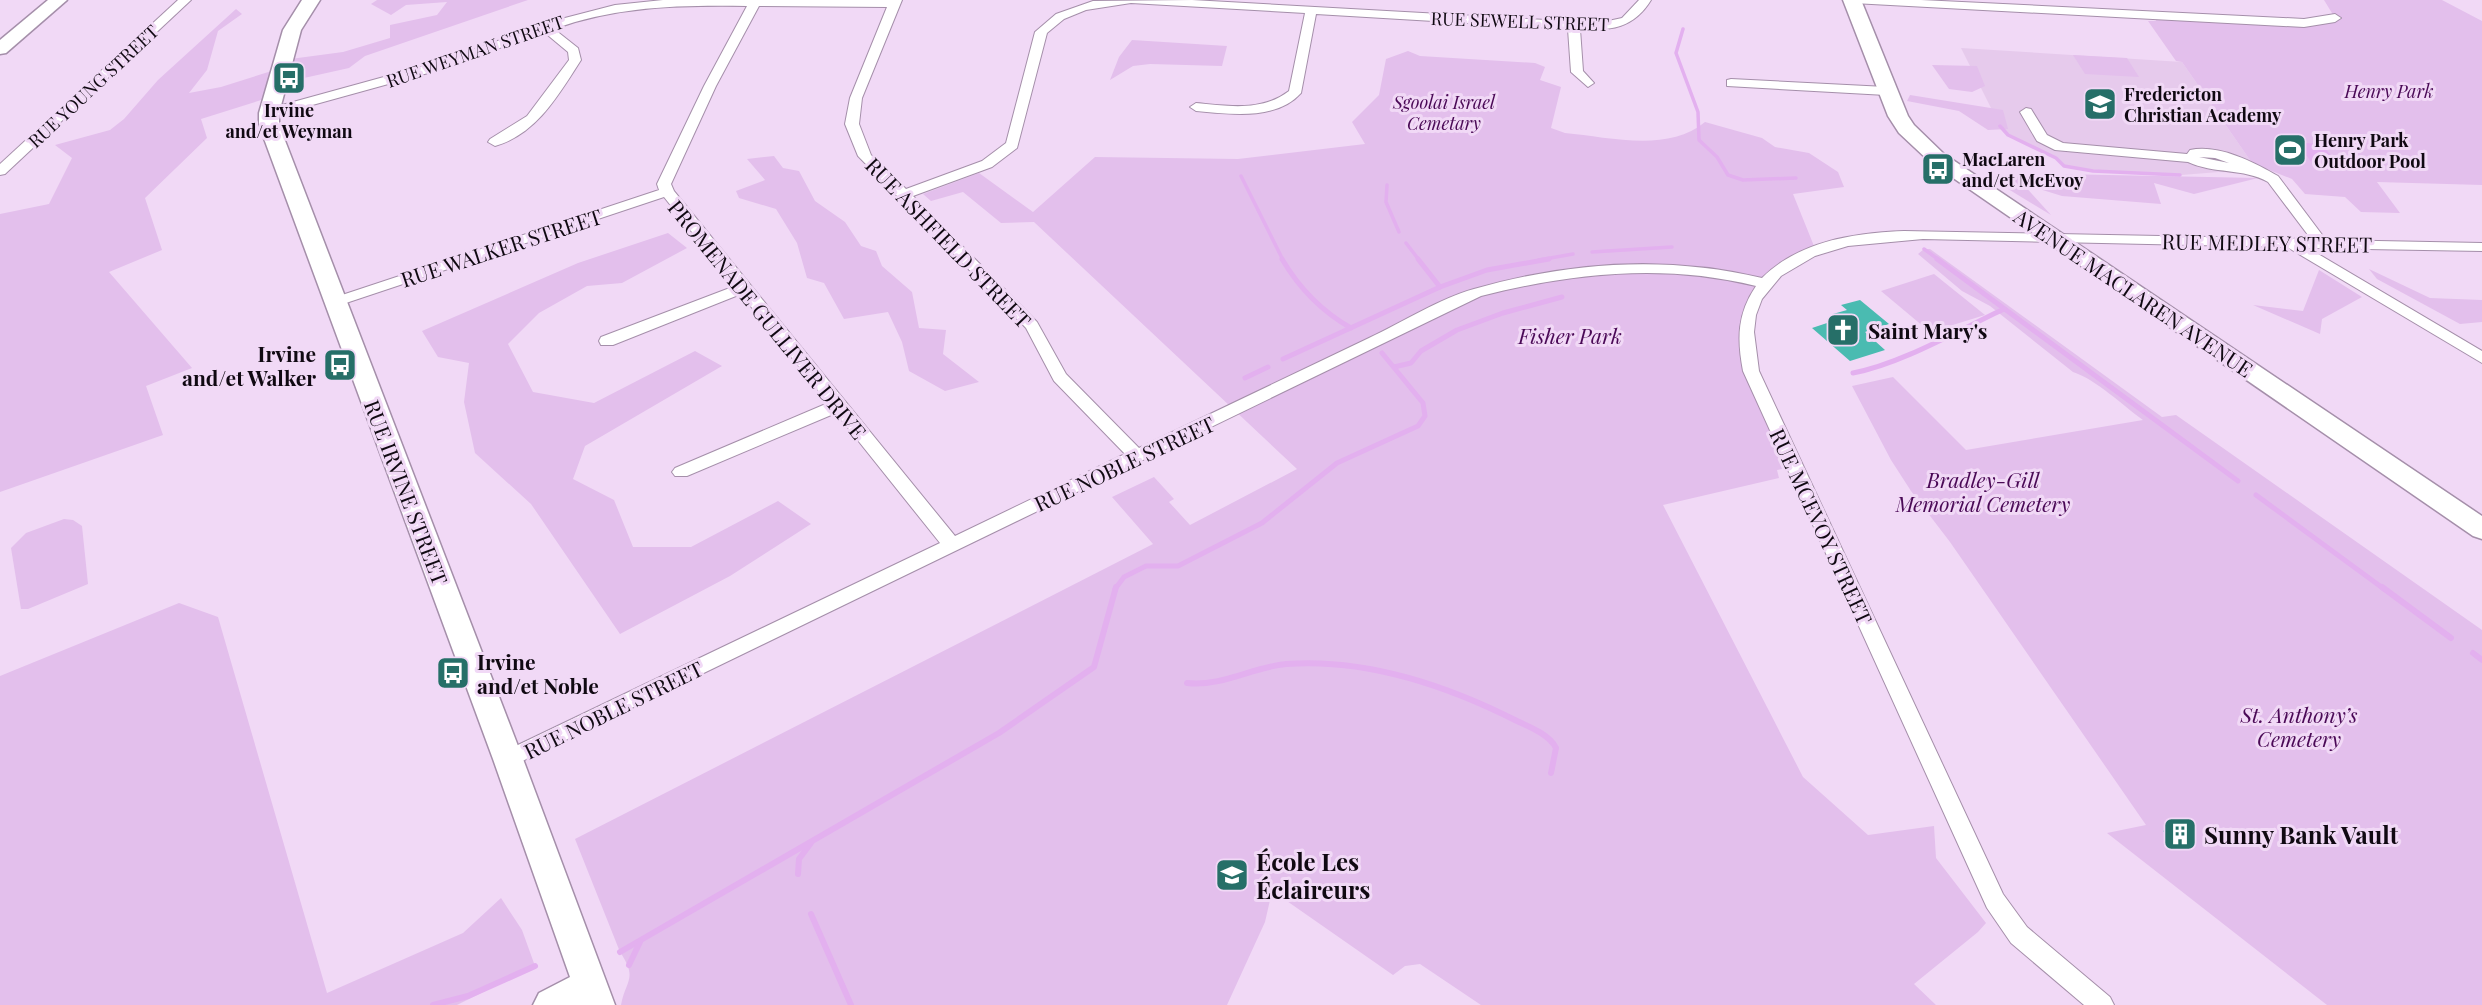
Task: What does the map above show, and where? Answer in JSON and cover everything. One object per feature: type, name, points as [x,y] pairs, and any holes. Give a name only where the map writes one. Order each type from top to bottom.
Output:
[{"type":"street","points":[[0,49],[58,0]]},
{"type":"street","name":"RUE YOUNG STREET","points":[[0,171],[185,0]]},
{"type":"street","name":"RUE IRVINE STREET","points":[[311,0],[292,30],[269,113],[269,125],[508,759],[593,995]]},
{"type":"street","name":"RUE SEWELL STREET","points":[[903,195],[987,164],[1012,145],[1041,32],[1050,23],[1078,8],[1131,0],[1574,26],[1619,24],[1633,18],[1645,0]]},
{"type":"street","points":[[1852,0],[2304,23],[2335,19]]},
{"type":"street","name":"AVENUE MACLAREN AVENUE","points":[[1852,0],[1886,91],[1906,129],[1937,158],[2482,529]]},
{"type":"street","points":[[2151,0],[2162,15]]},
{"type":"street","name":"PROMENADE GULLIVER DRIVE","points":[[755,2],[710,86],[664,184],[667,192],[837,406],[951,544]]},
{"type":"street","name":"RUE WEYMAN STREET","points":[[269,113],[435,67],[590,13],[638,4],[895,2]]},
{"type":"street","name":"RUE ASHFIELD STREET","points":[[895,2],[856,98],[852,124],[865,156],[1032,325],[1060,377],[1137,456]]},
{"type":"street","points":[[1196,107],[1258,109],[1287,100],[1295,93],[1311,10]]},
{"type":"street","points":[[1574,26],[1577,72],[1588,83]]},
{"type":"street","points":[[495,142],[524,129],[541,110],[575,60],[574,51],[546,28]]},
{"type":"street","points":[[1731,83],[1886,91]]},
{"type":"street","points":[[2026,112],[2042,138],[2060,147],[2191,158],[2201,163],[2263,173],[2273,180],[2322,244]]},
{"type":"street","name":"RUE WALKER STREET","points":[[335,302],[667,192]]},
{"type":"street","name":"RUE MCEVOY STREET","points":[[2052,237],[1907,235],[1853,240],[1807,254],[1764,283],[1756,294],[1745,333],[1752,371],[1990,890],[2005,918],[2019,935],[2102,1005]]},
{"type":"street","name":"RUE MEDLEY STREET","points":[[2052,237],[2482,247]]},
{"type":"street","points":[[2290,243],[2482,358]]},
{"type":"street","name":"RUE NOBLE STREET","points":[[508,759],[1476,293],[1550,275],[1603,269],[1686,271],[1746,277],[1764,283]]},
{"type":"street","points":[[607,341],[743,288]]},
{"type":"street","points":[[681,472],[837,406]]},
{"type":"street","points":[[551,1005],[593,995]]},
{"type":"shaded area","name":"Fredericton Christian Academy","points":[[1961,48],[2182,62],[2252,163],[2249,173],[2219,172],[2169,176],[2093,171],[2064,166],[2056,158],[2008,135],[2000,126]]},
{"type":"shaded area","points":[[2276,141],[2322,144],[2342,170],[2316,169],[2307,156],[2286,155]]},
{"type":"green space","points":[[377,0],[528,0],[365,56],[349,68],[277,84],[274,96],[201,119],[207,138],[145,198],[162,250],[109,272],[192,368],[146,386],[163,435],[0,492],[0,214],[49,204],[72,158],[55,145],[110,130],[124,119],[158,80],[236,9],[242,14],[218,31],[207,70],[189,93],[221,87],[281,68],[283,60],[343,52],[390,38],[390,25],[437,15],[447,2],[406,5],[391,15],[371,4]]},
{"type":"green space","name":"Henry Park","points":[[2324,0],[2442,0],[2482,21],[2482,185],[2377,182],[2400,213],[2361,212],[2345,197],[2305,194],[2292,179],[2252,163],[2182,62],[2176,61],[2148,21],[2156,21],[2155,18],[2304,23],[2335,18]]},
{"type":"green space","points":[[1132,40],[1227,46],[1222,66],[1133,66],[1110,80],[1119,57]]},
{"type":"green space","points":[[1408,51],[1420,56],[1535,63],[1545,67],[1540,80],[1561,87],[1551,128],[1565,133],[1638,141],[1656,140],[1690,132],[1705,122],[1762,138],[1775,147],[1809,153],[1838,172],[1844,187],[1793,194],[1816,251],[1764,283],[1747,353],[1794,467],[1777,470],[1779,478],[1663,505],[1803,777],[1868,835],[1934,826],[1936,858],[1986,923],[1914,984],[1936,1005],[1481,1005],[1420,964],[1405,966],[1393,975],[1284,899],[1270,900],[1265,922],[1227,1005],[621,1005],[630,974],[575,839],[1153,544],[1112,497],[1154,477],[1174,499],[1169,502],[1190,525],[1297,469],[1034,222],[1001,223],[963,192],[931,201],[923,194],[979,173],[1033,212],[1095,157],[1238,159],[1365,144],[1352,122],[1379,95],[1386,59]]},
{"type":"green space","points":[[2073,55],[2127,58],[2139,77],[2085,74]]},
{"type":"green space","points":[[1932,65],[1977,66],[1985,86],[1972,92],[1949,89]]},
{"type":"green space","points":[[1910,95],[2003,110],[2008,129],[1988,130],[1959,111],[1907,101]]},
{"type":"green space","points":[[774,156],[783,168],[799,171],[815,201],[845,222],[861,246],[876,251],[882,266],[912,292],[919,328],[946,330],[943,354],[979,382],[945,391],[909,371],[902,342],[888,312],[844,319],[824,283],[807,278],[797,243],[776,209],[739,198],[736,191],[765,180],[747,159]]},
{"type":"green space","points":[[2058,174],[2258,178],[2194,194],[2154,183],[2161,204],[2062,196],[2023,184],[2051,215],[1990,178]]},
{"type":"green space","points":[[668,233],[687,248],[622,283],[587,286],[539,313],[508,344],[533,392],[594,403],[695,351],[722,366],[585,446],[573,479],[614,500],[633,547],[691,547],[778,501],[811,524],[730,576],[620,634],[531,504],[475,453],[464,402],[469,363],[438,357],[422,331],[578,263]]},
{"type":"green space","name":"St. Anthony’s Cemetery","points":[[1924,249],[1930,249],[2162,417],[2176,415],[2482,630],[2482,1005],[2327,1005],[2107,833],[2146,825],[1950,542],[1911,491],[1891,460],[1852,386],[1893,377],[1966,450],[2143,420],[2100,387],[2073,372],[1990,306],[1962,291],[1918,254]]},
{"type":"green space","points":[[2369,269],[2430,298],[2482,300],[2482,322],[2460,324],[2377,279]]},
{"type":"green space","points":[[2319,270],[2362,297],[2322,319],[2320,334],[2253,305],[2303,311]]},
{"type":"green space","points":[[1934,274],[1985,315],[1930,332],[1881,291]]},
{"type":"green space","points":[[64,519],[73,520],[82,526],[88,584],[28,609],[21,609],[11,548],[26,533]]},
{"type":"green space","points":[[179,603],[218,617],[327,993],[463,933],[501,898],[522,930],[535,966],[457,1005],[0,1005],[0,676]]},
{"type":"building","name":"Saint Mary's","points":[[1860,300],[1889,324],[1865,332],[1885,350],[1850,361],[1812,328],[1839,319],[1833,314],[1847,310],[1841,305]]},
{"type":"building","name":"Sunny Bank Vault","points":[[2182,822],[2196,837],[2178,846],[2163,831]]},
{"type":"waterway","points":[[1683,29],[1676,53],[1698,112],[1699,140],[1717,157],[1728,175],[1743,180],[1796,178]]},
{"type":"waterway","points":[[2000,126],[2008,135],[2056,158],[2064,166],[2093,171],[2180,175]]},
{"type":"waterway","points":[[1241,176],[1283,260]]},
{"type":"waterway","points":[[1387,185],[1386,202],[1399,232]]},
{"type":"waterway","points":[[1406,243],[1419,260]]},
{"type":"waterway","points":[[1592,252],[1672,247]]},
{"type":"waterway","points":[[1924,249],[1939,260]]},
{"type":"waterway","points":[[1539,260],[1573,254]]},
{"type":"waterway","points":[[1282,259],[1312,298],[1351,328]]},
{"type":"waterway","points":[[1418,259],[1440,287]]},
{"type":"waterway","points":[[1440,287],[1487,270],[1549,259]]},
{"type":"waterway","points":[[1937,259],[2238,481]]},
{"type":"waterway","points":[[1351,328],[1440,287]]},
{"type":"waterway","points":[[1394,367],[1411,363],[1421,351],[1457,330],[1503,313],[1562,297]]},
{"type":"waterway","points":[[1853,373],[1891,362],[1930,346],[2004,309]]},
{"type":"waterway","points":[[1283,359],[1351,328]]},
{"type":"waterway","points":[[1116,588],[1124,577],[1146,566],[1178,566],[1262,523],[1337,463],[1418,426],[1425,416],[1423,403],[1382,353]]},
{"type":"waterway","points":[[1245,378],[1268,367]]},
{"type":"waterway","points":[[2256,495],[2384,589]]},
{"type":"waterway","points":[[2382,587],[2451,638]]},
{"type":"waterway","points":[[620,952],[999,733],[1094,667],[1116,588]]},
{"type":"waterway","points":[[2473,653],[2482,660]]},
{"type":"waterway","points":[[1187,683],[1225,680],[1286,664],[1316,663],[1346,665],[1405,677],[1462,696],[1544,735],[1556,748],[1551,773]]},
{"type":"waterway","points":[[798,874],[799,859],[811,843]]},
{"type":"waterway","points":[[811,914],[851,1005]]},
{"type":"waterway","points":[[629,965],[640,942]]},
{"type":"waterway","points":[[433,1005],[468,996],[535,966]]},
{"type":"place","name":"Irvine and/et Weyman","points":[[289,78]]},
{"type":"place","name":"Fredericton Christian Academy","points":[[2100,104]]},
{"type":"place","name":"Henry Park Outdoor Pool","points":[[2290,150]]},
{"type":"place","name":"MacLaren and/et McEvoy","points":[[1938,169]]},
{"type":"place","name":"Saint Mary's","points":[[1843,330]]},
{"type":"place","name":"Irvine and/et Walker","points":[[340,365]]},
{"type":"place","name":"Irvine and/et Noble","points":[[453,673]]},
{"type":"place","name":"Sunny Bank Vault","points":[[2180,834]]},
{"type":"place","name":"École Les Éclaireurs","points":[[1232,875]]},
{"type":"park label","name":"Sgoolai Israel Cemetary","points":[[1444,112]]},
{"type":"park label","name":"Fisher Park","points":[[1570,335]]},
{"type":"park label","name":"Bradley-Gill Memorial Cemetery","points":[[1983,491]]}]
